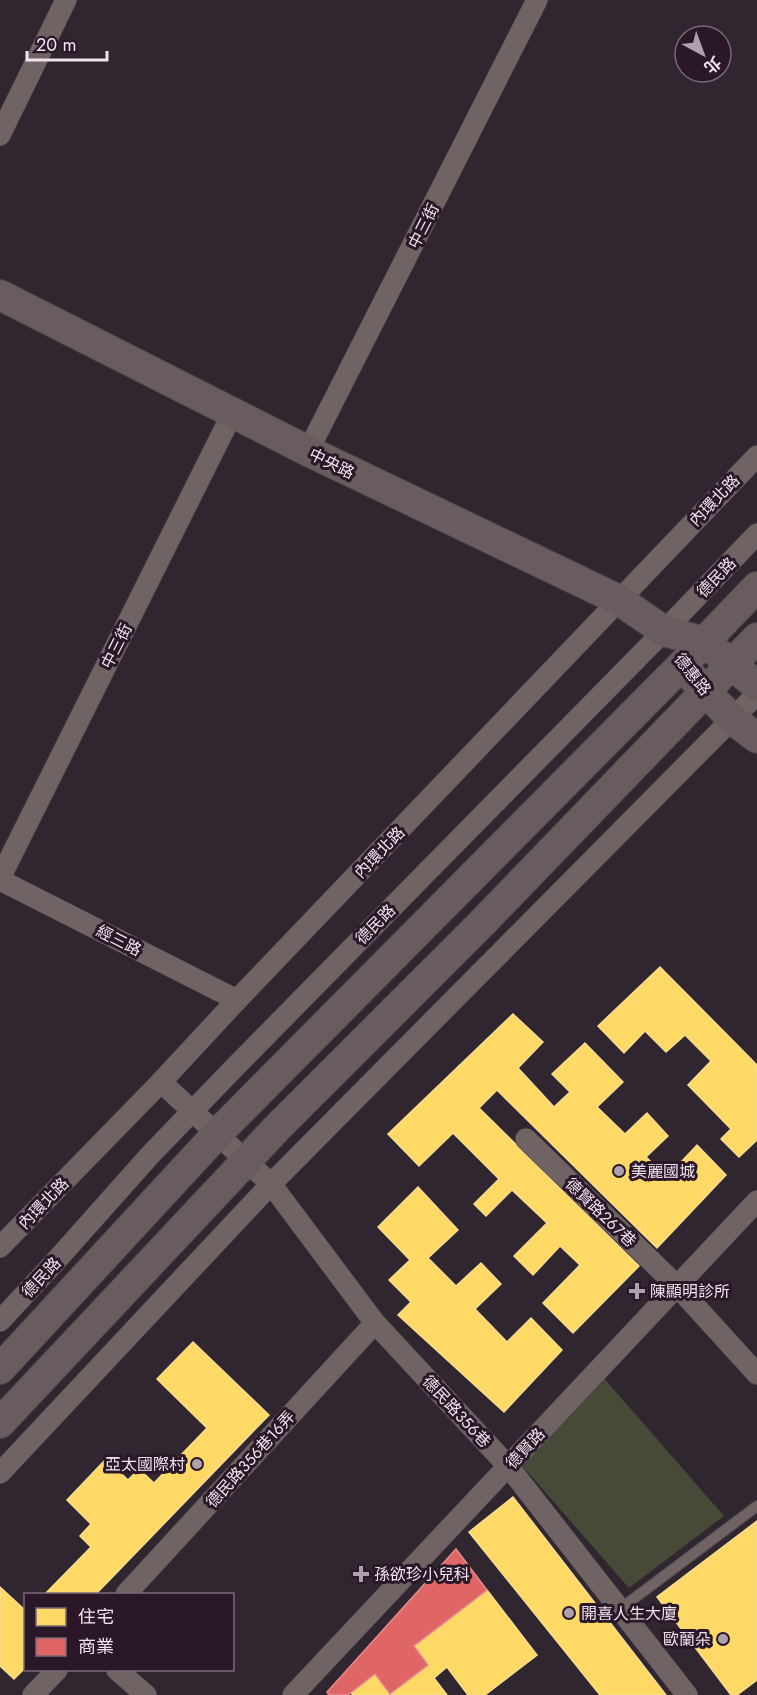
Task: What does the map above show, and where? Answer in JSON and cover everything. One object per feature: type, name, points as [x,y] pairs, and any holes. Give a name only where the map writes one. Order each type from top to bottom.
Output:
[{"type":"street","points":[[0,135],[66,0]]},
{"type":"street","name":"中三街","points":[[308,451],[537,0]]},
{"type":"street","name":"中央路","points":[[0,295],[232,414],[619,600],[664,631]]},
{"type":"street","name":"中三街","points":[[0,879],[232,414]]},
{"type":"street","name":"內環北路","points":[[0,1247],[161,1082],[757,456]]},
{"type":"street","name":"德民路","points":[[0,1321],[193,1110],[757,534]]},
{"type":"street","name":"德民路","points":[[0,1369],[218,1133],[757,587]]},
{"type":"street","name":"德惠路","points":[[664,631],[705,642],[757,686]]},
{"type":"street","name":"德惠路","points":[[664,631],[682,665],[734,720],[757,738]]},
{"type":"street","points":[[0,1423],[246,1160],[482,923],[757,638]]},
{"type":"street","points":[[0,1473],[271,1184],[734,720],[757,694]]},
{"type":"street","name":"經三路","points":[[0,879],[237,1000]]},
{"type":"street","name":"德民路356巷","points":[[161,1082],[271,1184],[375,1323],[508,1466],[687,1695]]},
{"type":"street","name":"德賢路267巷","points":[[526,1139],[677,1286],[757,1374]]},
{"type":"street","name":"德賢路","points":[[293,1695],[757,1201]]},
{"type":"street","name":"德民路356巷16弄","points":[[127,1593],[375,1323]]},
{"type":"street","points":[[33,1695],[56,1671]]},
{"type":"street","points":[[118,1671],[146,1695]]},
{"type":"lane","points":[[620,1609],[757,1506]]},
{"type":"green space","points":[[602,1376],[724,1516],[629,1588],[518,1461]]},
{"type":"building: 住宅","name":"美麗國城","points":[[660,967],[757,1065],[757,1140],[739,1157],[721,1139],[731,1129],[688,1085],[711,1061],[685,1035],[666,1052],[645,1031],[624,1053],[598,1026]]},
{"type":"building: 住宅","name":"美麗國城","points":[[513,1014],[543,1042],[518,1068],[554,1107],[570,1092],[552,1074],[585,1043],[623,1082],[597,1107],[625,1134],[647,1113],[668,1136],[646,1157],[667,1177],[697,1145],[726,1175],[657,1248],[497,1090],[479,1108],[639,1266],[573,1333],[543,1303],[580,1265],[560,1246],[533,1275],[514,1256],[547,1223],[512,1190],[486,1216],[474,1204],[499,1179],[453,1133],[419,1166],[388,1134]]},
{"type":"building: 住宅","points":[[418,1187],[458,1230],[428,1258],[456,1286],[481,1263],[501,1284],[475,1309],[507,1342],[531,1318],[562,1350],[504,1412],[398,1315],[411,1302],[389,1280],[410,1260],[378,1227]]},
{"type":"building: 住宅","name":"亞太國際村","points":[[193,1342],[269,1415],[97,1593],[46,1593],[91,1547],[80,1536],[91,1524],[67,1500],[106,1459],[128,1480],[139,1469],[154,1483],[207,1428],[157,1379]]},
{"type":"building: 住宅","name":"開喜人生大廈","points":[[513,1497],[666,1695],[600,1695],[469,1532]]},
{"type":"building: 住宅","name":"歐蘭朵","points":[[757,1521],[757,1680],[737,1695],[731,1695],[657,1597]]},
{"type":"building: 住宅","points":[[0,1587],[24,1609],[24,1669],[14,1679],[0,1666]]},
{"type":"building: 住宅","points":[[487,1590],[537,1655],[485,1695],[468,1695],[447,1667],[434,1678],[447,1695],[353,1695],[351,1693],[375,1674],[390,1694],[428,1665],[414,1646]]},
{"type":"building: 商業","points":[[456,1549],[487,1590],[414,1646],[428,1665],[390,1694],[375,1674],[348,1695],[329,1695],[327,1692]]},
{"type":"place","name":"美麗國城","points":[[619,1171]]},
{"type":"place","name":"陳顯明診所","points":[[637,1291]]},
{"type":"place","name":"亞太國際村","points":[[197,1464]]},
{"type":"place","name":"孫欲珍小兒科","points":[[361,1574]]},
{"type":"place","name":"開喜人生大廈","points":[[569,1613]]},
{"type":"place","name":"歐蘭朵","points":[[723,1639]]}]
